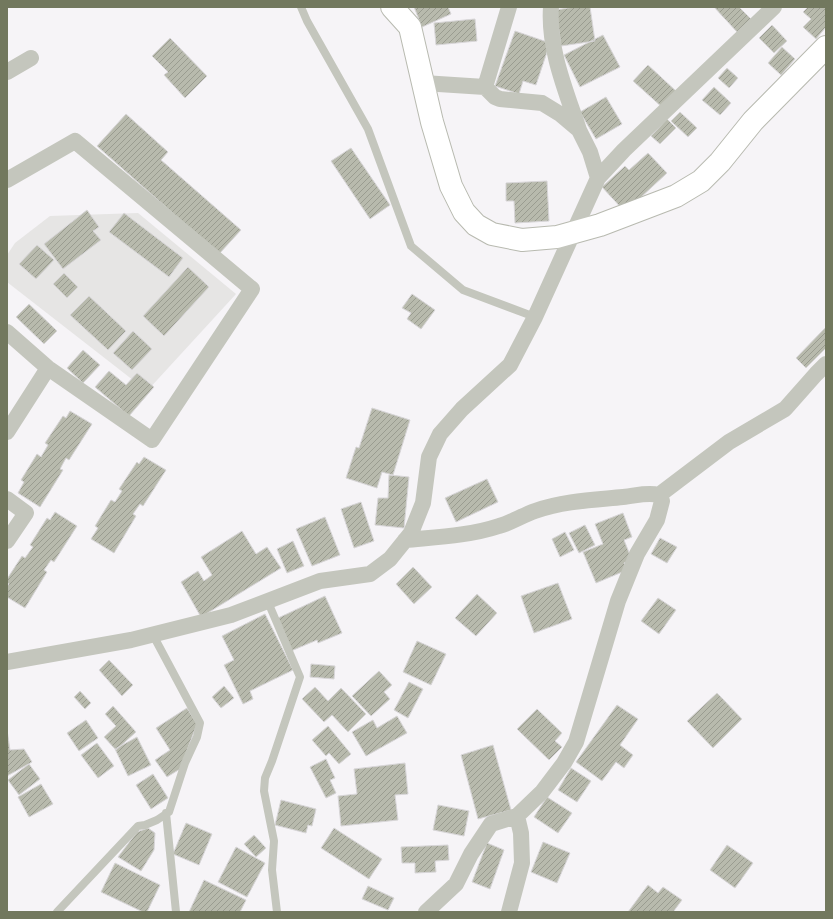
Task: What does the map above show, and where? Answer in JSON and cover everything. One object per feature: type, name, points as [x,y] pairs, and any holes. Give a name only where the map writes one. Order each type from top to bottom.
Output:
[{"type":"main road","points":[[392,7],[410,27],[432,122],[451,186],[464,212],[476,225],[492,234],[522,240],[557,237],[600,225],[676,196],[701,181],[720,162],[753,121],[826,47]]},
{"type":"street","points":[[485,86],[509,7]]},
{"type":"street","points":[[551,7],[550,21],[556,60],[579,130],[590,152],[598,178]]},
{"type":"street","points":[[7,662],[152,635],[231,615],[320,582],[370,574],[390,559],[411,533],[423,503],[429,457],[440,434],[462,410],[510,365],[535,317],[598,178],[624,150],[774,7]]},
{"type":"street","points":[[7,72],[31,58]]},
{"type":"street","points":[[423,82],[485,86],[495,97],[500,99],[542,103],[560,114],[579,130]]},
{"type":"street","points":[[7,180],[75,141],[252,289],[152,440],[48,368],[7,332]]},
{"type":"street","points":[[405,540],[467,534],[499,526],[536,511],[559,504],[650,493],[659,495],[729,442],[785,409],[826,364]]},
{"type":"street","points":[[7,432],[48,368]]},
{"type":"street","points":[[426,912],[456,884],[471,854],[491,824],[517,816],[542,792],[564,763],[576,742],[618,601],[637,554],[657,520],[662,501],[659,495]]},
{"type":"street","points":[[7,499],[26,513],[7,541]]},
{"type":"street","points":[[509,912],[522,863],[521,833],[517,816]]},
{"type":"lane","points":[[301,7],[307,21],[368,129],[411,246],[463,290],[535,317]]},
{"type":"lane","points":[[268,602],[300,677],[265,778],[264,791],[274,841],[272,870],[277,912]]},
{"type":"lane","points":[[57,912],[138,826],[157,820],[169,812],[186,763],[198,737],[200,723],[152,635]]},
{"type":"lane","points":[[166,814],[176,912]]},
{"type":"shaded area","points":[[138,213],[236,294],[147,391],[7,282],[7,255],[15,243],[50,216]]},
{"type":"building","points":[[414,7],[448,7],[451,14],[422,27]]},
{"type":"building","points":[[574,7],[590,7],[595,41],[561,46],[556,10]]},
{"type":"building","points":[[714,7],[739,7],[752,20],[738,33]]},
{"type":"building","points":[[808,7],[826,7],[826,27],[816,39],[803,27],[811,19],[803,12]]},
{"type":"building","points":[[475,19],[477,41],[436,45],[434,23]]},
{"type":"building","points":[[772,25],[787,41],[774,53],[759,38]]},
{"type":"building","points":[[515,31],[550,43],[536,85],[523,81],[519,94],[495,86]]},
{"type":"building","points":[[603,35],[620,67],[580,87],[564,55]]},
{"type":"building","points":[[170,38],[207,76],[185,98],[164,75],[168,72],[152,56]]},
{"type":"building","points":[[782,47],[795,59],[781,75],[768,63]]},
{"type":"building","points":[[648,65],[677,92],[663,108],[633,81]]},
{"type":"building","points":[[727,68],[738,78],[729,88],[718,78]]},
{"type":"building","points":[[714,87],[731,103],[720,115],[702,100]]},
{"type":"building","points":[[606,97],[622,124],[596,139],[580,112]]},
{"type":"building","points":[[680,112],[697,128],[688,137],[671,121]]},
{"type":"building","points":[[126,114],[168,152],[161,160],[241,230],[219,254],[97,146]]},
{"type":"building","points":[[667,119],[676,128],[660,144],[651,136]]},
{"type":"building","points":[[351,148],[390,205],[370,219],[331,161]]},
{"type":"building","points":[[648,153],[667,173],[625,212],[602,187],[625,166],[629,170]]},
{"type":"building","points":[[547,181],[549,221],[515,223],[514,201],[506,201],[506,183]]},
{"type":"building","points":[[87,210],[99,227],[93,231],[101,240],[63,269],[44,244]]},
{"type":"building","points":[[124,213],[183,258],[169,277],[109,232]]},
{"type":"building","points":[[37,245],[54,260],[36,279],[19,264]]},
{"type":"building","points":[[188,267],[209,287],[164,336],[143,316]]},
{"type":"building","points":[[64,273],[78,287],[67,298],[53,284]]},
{"type":"building","points":[[412,294],[435,310],[421,329],[407,319],[411,313],[402,308]]},
{"type":"building","points":[[89,296],[126,331],[108,350],[70,315]]},
{"type":"building","points":[[29,304],[57,331],[44,344],[16,317]]},
{"type":"building","points":[[826,327],[826,348],[806,368],[796,358]]},
{"type":"building","points":[[133,331],[152,349],[132,370],[113,353]]},
{"type":"building","points":[[83,350],[100,365],[83,383],[67,368]]},
{"type":"building","points":[[109,371],[126,385],[137,373],[154,387],[129,416],[95,387]]},
{"type":"building","points":[[372,408],[410,420],[393,475],[382,472],[377,488],[346,478],[356,447],[359,448]]},
{"type":"building","points":[[70,411],[92,424],[69,460],[66,458],[60,469],[63,470],[40,507],[18,493],[24,482],[21,480],[37,454],[41,457],[48,445],[45,443],[63,416],[66,418]]},
{"type":"building","points":[[144,457],[166,470],[143,506],[140,504],[133,514],[136,516],[114,553],[91,539],[98,528],[95,526],[111,500],[115,502],[122,491],[119,489],[137,462],[139,464]]},
{"type":"building","points":[[389,475],[409,477],[404,528],[375,525],[378,498],[388,498]]},
{"type":"building","points":[[487,479],[498,502],[456,522],[445,498]]},
{"type":"building","points":[[361,502],[374,541],[354,548],[341,509]]},
{"type":"building","points":[[55,512],[77,526],[54,562],[51,560],[44,570],[47,572],[25,608],[7,597],[7,587],[9,584],[7,579],[22,556],[25,558],[33,547],[30,545],[47,518],[50,520]]},
{"type":"building","points":[[623,513],[632,537],[624,540],[632,560],[624,563],[627,570],[596,583],[583,552],[603,544],[595,524]]},
{"type":"building","points":[[325,517],[340,555],[312,566],[296,529]]},
{"type":"building","points":[[585,525],[595,545],[579,553],[569,533]]},
{"type":"building","points":[[242,531],[256,554],[267,547],[281,568],[201,617],[181,582],[198,571],[204,581],[212,575],[201,557]]},
{"type":"building","points":[[565,532],[574,550],[560,557],[552,539]]},
{"type":"building","points":[[660,538],[677,547],[667,563],[651,554]]},
{"type":"building","points":[[293,541],[304,566],[287,573],[277,549]]},
{"type":"building","points":[[413,567],[432,587],[414,604],[396,584]]},
{"type":"building","points":[[558,583],[572,619],[534,633],[521,596]]},
{"type":"building","points":[[477,594],[497,613],[476,636],[455,618]]},
{"type":"building","points":[[325,596],[342,633],[318,643],[317,640],[291,651],[276,619]]},
{"type":"building","points":[[658,598],[676,610],[659,634],[641,621]]},
{"type":"building","points":[[265,614],[293,670],[250,691],[253,699],[243,704],[224,665],[234,660],[222,636]]},
{"type":"building","points":[[417,641],[446,654],[431,685],[403,672]]},
{"type":"building","points":[[109,660],[133,685],[122,696],[99,670]]},
{"type":"building","points":[[311,664],[335,666],[334,679],[310,677]]},
{"type":"building","points":[[379,671],[392,685],[384,692],[390,699],[371,716],[352,696]]},
{"type":"building","points":[[409,682],[423,689],[408,718],[394,710]]},
{"type":"building","points":[[224,686],[234,698],[221,708],[212,697]]},
{"type":"building","points":[[315,687],[328,701],[341,688],[366,714],[348,732],[332,715],[324,722],[302,699]]},
{"type":"building","points":[[80,691],[91,703],[85,709],[74,697]]},
{"type":"building","points":[[717,693],[742,719],[713,748],[687,721]]},
{"type":"building","points":[[617,705],[638,719],[620,745],[633,755],[624,768],[616,762],[602,781],[576,762]]},
{"type":"building","points":[[113,706],[136,732],[116,750],[104,737],[116,726],[105,714]]},
{"type":"building","points":[[187,708],[197,724],[180,769],[167,777],[155,760],[170,750],[156,728]]},
{"type":"building","points":[[537,709],[562,733],[555,741],[562,747],[549,760],[517,729]]},
{"type":"building","points":[[397,716],[407,733],[366,756],[352,732],[373,720],[377,728]]},
{"type":"building","points":[[86,720],[98,738],[79,751],[67,733]]},
{"type":"building","points":[[328,726],[351,754],[339,764],[329,753],[326,756],[312,740]]},
{"type":"building","points":[[7,730],[10,750],[24,749],[32,762],[7,776]]},
{"type":"building","points":[[137,737],[151,765],[128,776],[115,749]]},
{"type":"building","points":[[97,743],[114,766],[98,778],[81,755]]},
{"type":"building","points":[[493,745],[511,810],[478,819],[461,755]]},
{"type":"building","points":[[326,759],[335,778],[330,780],[336,793],[326,798],[310,767]]},
{"type":"building","points":[[405,763],[408,794],[395,795],[398,820],[341,826],[338,796],[357,794],[354,769]]},
{"type":"building","points":[[29,764],[40,779],[19,795],[8,780]]},
{"type":"building","points":[[571,768],[591,781],[577,802],[558,790]]},
{"type":"building","points":[[153,774],[168,798],[151,809],[136,785]]},
{"type":"building","points":[[41,784],[53,804],[29,817],[18,797]]},
{"type":"building","points":[[547,797],[572,813],[558,833],[534,817]]},
{"type":"building","points":[[281,800],[316,809],[312,826],[308,825],[306,833],[275,825]]},
{"type":"building","points":[[438,805],[469,811],[464,836],[433,830]]},
{"type":"building","points":[[186,823],[212,834],[199,865],[173,854]]},
{"type":"building","points":[[148,828],[155,833],[154,850],[141,871],[118,857],[137,832]]},
{"type":"building","points":[[334,828],[382,859],[369,879],[321,848]]},
{"type":"building","points":[[254,835],[266,848],[256,857],[244,844]]},
{"type":"building","points":[[543,842],[570,853],[557,883],[531,872]]},
{"type":"building","points":[[487,843],[504,850],[490,889],[472,882]]},
{"type":"building","points":[[448,845],[449,860],[435,861],[436,872],[415,873],[415,863],[402,863],[401,847]]},
{"type":"building","points":[[727,845],[753,863],[735,888],[710,870]]},
{"type":"building","points":[[236,847],[265,863],[247,897],[218,882]]},
{"type":"building","points":[[115,863],[160,885],[147,912],[143,912],[101,892]]},
{"type":"building","points":[[204,880],[246,900],[240,912],[189,912]]},
{"type":"building","points":[[648,885],[658,893],[663,887],[682,900],[673,912],[628,912]]},
{"type":"building","points":[[368,886],[394,898],[388,910],[362,899]]}]
